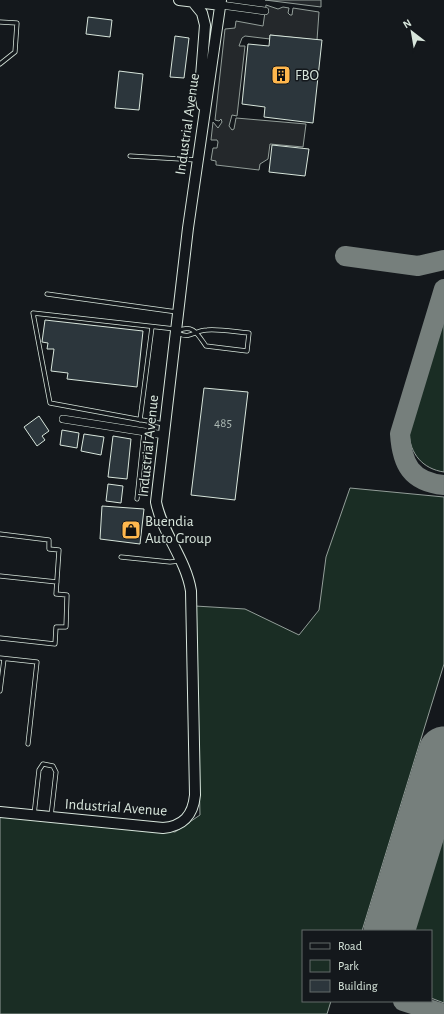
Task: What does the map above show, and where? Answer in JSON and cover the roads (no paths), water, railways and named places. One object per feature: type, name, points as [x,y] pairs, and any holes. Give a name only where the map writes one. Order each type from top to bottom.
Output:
[{"type":"street","points":[[179,0],[193,2],[221,2],[265,11]]},
{"type":"street","points":[[193,2],[202,13],[205,25],[200,89],[204,115]]},
{"type":"street","name":"Industrial Avenue","points":[[0,812],[163,828],[172,827],[186,820],[191,815],[195,796],[192,602],[190,581],[156,502],[178,312],[204,115],[221,2]]},
{"type":"street","points":[[63,419],[164,435]]},
{"type":"lane","points":[[0,22],[17,23],[15,52],[0,64]]},
{"type":"lane","points":[[130,156],[198,160]]},
{"type":"lane","points":[[47,294],[178,312]]},
{"type":"lane","points":[[165,424],[50,403],[33,313],[152,327],[176,331],[184,337],[197,333],[206,330],[249,333],[247,351],[206,346],[197,333],[191,328],[186,327],[176,331]]},
{"type":"lane","points":[[140,420],[152,327]]},
{"type":"lane","points":[[137,498],[144,432]]},
{"type":"lane","points":[[0,534],[49,540],[49,549],[59,550],[56,594],[67,595],[66,627],[56,627],[55,644],[0,638]]},
{"type":"lane","points":[[121,557],[170,562],[182,560]]},
{"type":"lane","points":[[0,576],[57,582]]},
{"type":"lane","points":[[0,691],[2,659],[37,662],[28,744]]},
{"type":"lane","points":[[34,815],[39,770],[43,764],[53,766],[56,772],[51,817]]},
{"type":"place","name":"FBO","points":[[281,75]]},
{"type":"place","name":"Buendia Auto Group","points":[[131,530]]}]
